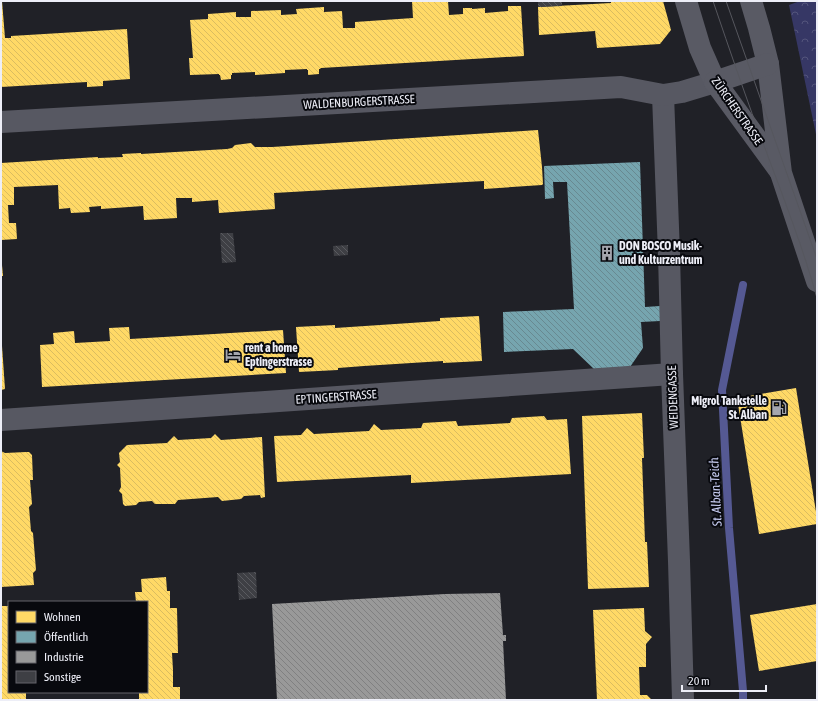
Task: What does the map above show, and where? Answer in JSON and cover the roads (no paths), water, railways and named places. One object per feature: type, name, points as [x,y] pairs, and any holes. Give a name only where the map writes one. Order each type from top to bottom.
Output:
[{"type":"main road","name":"ZÜRCHERSTRASSE","points":[[686,1],[700,48],[715,82],[781,173]]},
{"type":"main road","name":"ZÜRCHERSTRASSE","points":[[750,1],[759,28],[768,64],[781,173],[817,282]]},
{"type":"main road","points":[[715,82],[768,64]]},
{"type":"street","name":"WALDENBURGERSTRASSE","points":[[1,122],[621,87],[663,95],[682,92],[715,82]]},
{"type":"street","name":"WEIDENGASSE","points":[[663,95],[683,700]]},
{"type":"street","name":"EPTINGERSTRASSE","points":[[1,420],[672,374]]},
{"type":"waterway","name":"St. Alban-Teich","points":[[743,285],[722,390],[729,528],[743,700]]},
{"type":"tram line","points":[[713,1],[745,95],[812,279],[817,298]]},
{"type":"tram line","points":[[726,1],[817,259]]},
{"type":"place","name":"DON BOSCO Musik- und Kulturzentrum","points":[[607,253]]},
{"type":"place","name":"rent a home Eptingerstrasse","points":[[233,355]]},
{"type":"place","name":"Migrol Tankstelle St. Alban","points":[[779,408]]}]
